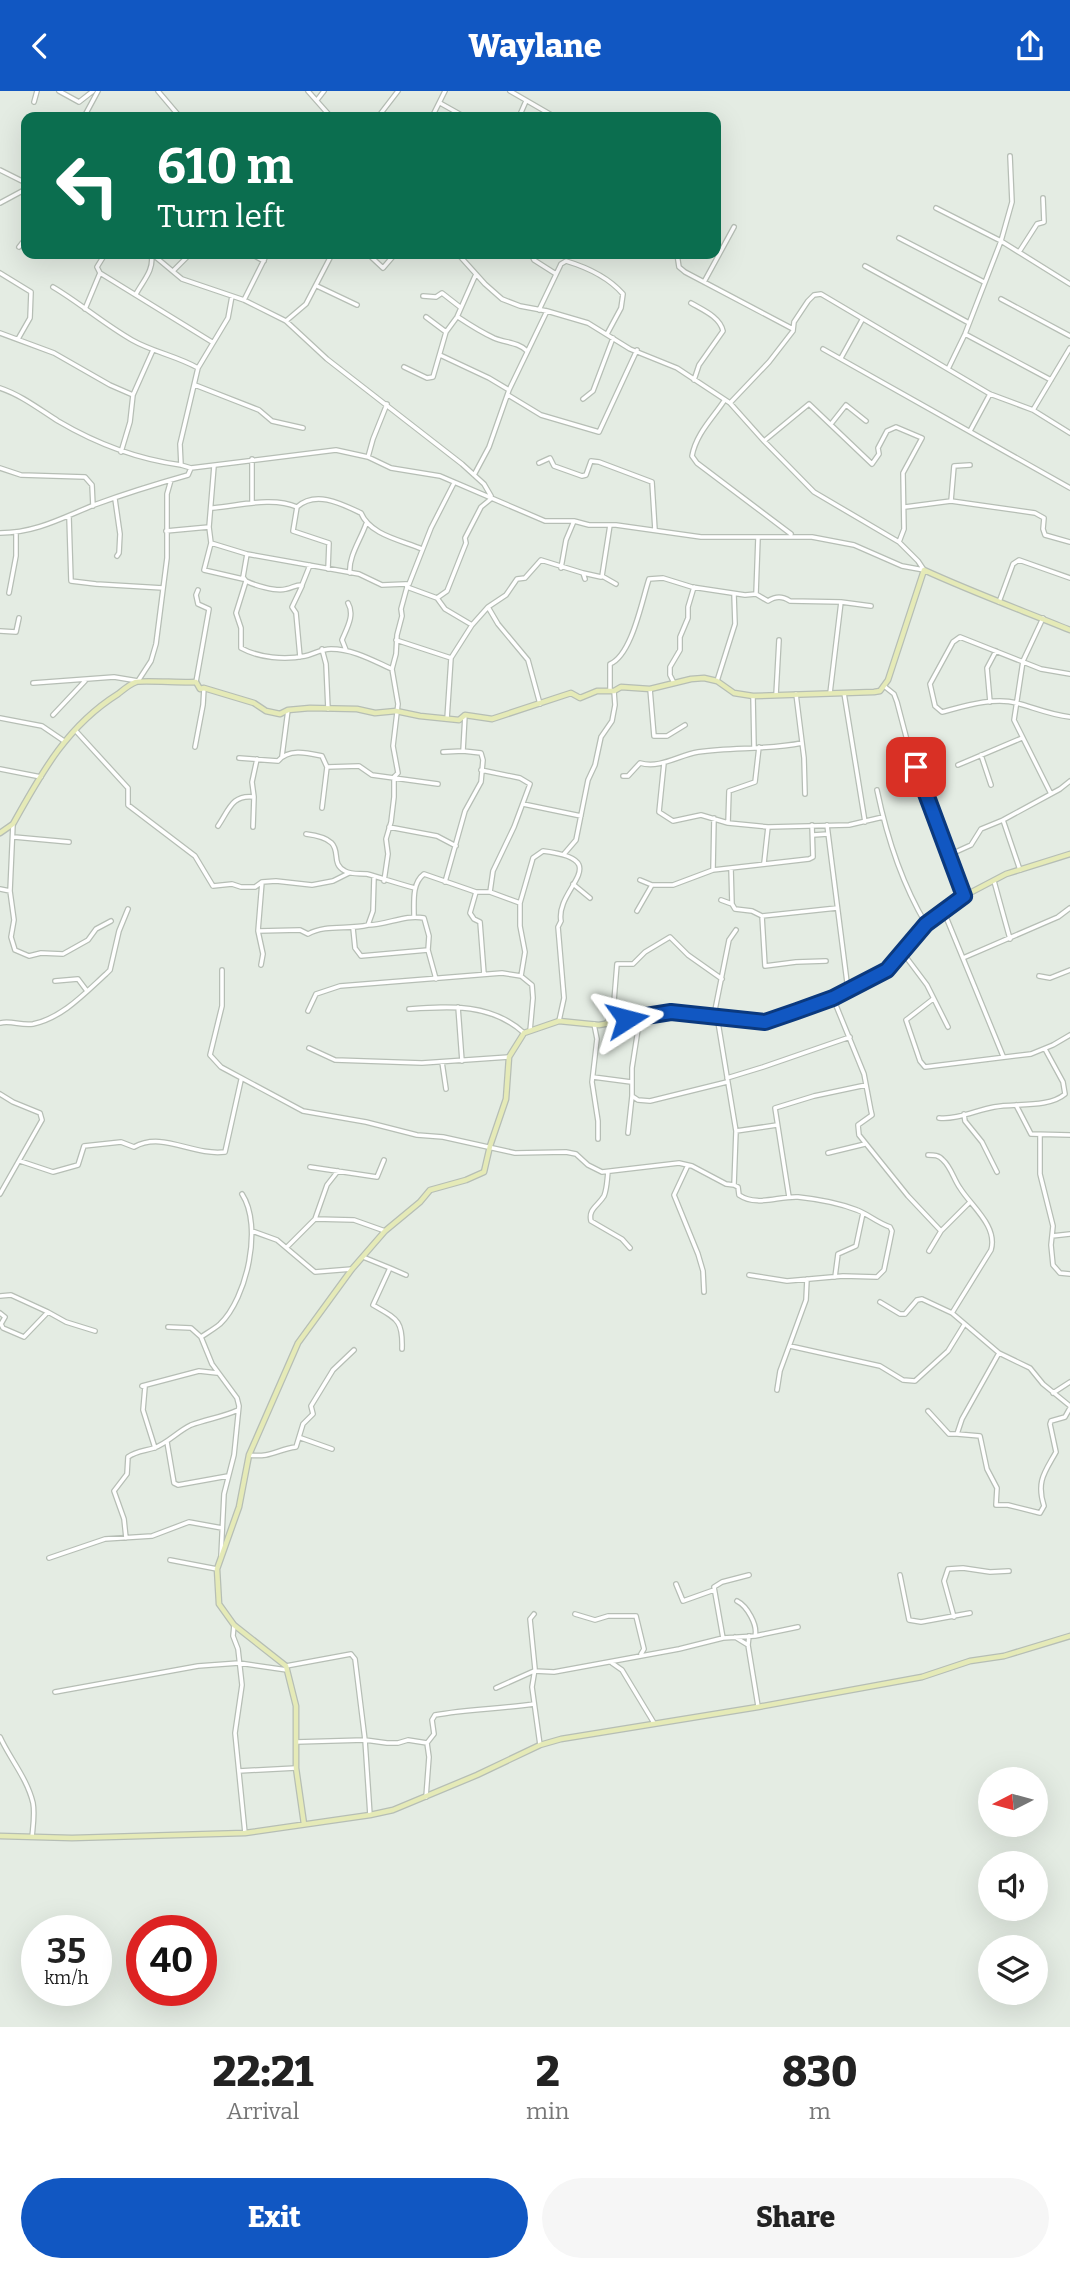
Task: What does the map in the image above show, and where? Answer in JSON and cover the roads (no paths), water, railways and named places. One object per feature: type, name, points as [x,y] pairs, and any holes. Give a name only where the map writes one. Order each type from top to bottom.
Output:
[{"type":"street","points":[[34,101],[37,91]]},
{"type":"street","points":[[59,91],[79,102],[96,91]]},
{"type":"street","points":[[86,112],[96,91]]},
{"type":"street","points":[[158,91],[176,112]]},
{"type":"street","points":[[308,91],[327,112]]},
{"type":"street","points":[[317,100],[324,91]]},
{"type":"street","points":[[383,112],[398,91]]},
{"type":"street","points":[[435,112],[445,91]]},
{"type":"street","points":[[510,91],[546,112]]},
{"type":"street","points":[[521,112],[526,101]]},
{"type":"street","points":[[440,103],[456,112]]},
{"type":"street","points":[[948,369],[965,334],[1012,202],[1010,156]]},
{"type":"street","points":[[0,170],[21,180]]},
{"type":"street","points":[[0,203],[21,192]]},
{"type":"street","points":[[1019,252],[1037,224],[1044,222],[1043,198]]},
{"type":"street","points":[[936,208],[1000,241],[1070,284]]},
{"type":"street","points":[[721,251],[734,227]]},
{"type":"street","points":[[899,238],[984,282]]},
{"type":"street","points":[[102,259],[97,267],[100,273],[212,342]]},
{"type":"street","points":[[136,294],[151,269],[152,259]]},
{"type":"street","points":[[157,259],[182,279],[244,300],[286,321],[327,359],[474,475],[484,484],[491,497]]},
{"type":"street","points":[[173,271],[185,259]]},
{"type":"street","points":[[244,300],[264,261],[260,259]]},
{"type":"street","points":[[286,321],[306,303],[329,259]]},
{"type":"street","points":[[373,259],[383,268],[391,259]]},
{"type":"street","points":[[462,259],[502,299],[588,323],[613,338],[677,368],[730,403],[814,492],[899,542],[924,571]]},
{"type":"street","points":[[534,259],[556,274]]},
{"type":"street","points":[[678,259],[680,267],[704,282],[793,329]]},
{"type":"street","points":[[704,282],[717,259]]},
{"type":"street","points":[[539,310],[561,264],[566,261],[591,271],[623,294],[621,308],[607,334]]},
{"type":"street","points":[[865,266],[969,323]]},
{"type":"street","points":[[0,273],[31,292],[30,318],[18,339]]},
{"type":"street","points":[[85,309],[100,273]]},
{"type":"street","points":[[404,367],[430,379],[434,375],[446,332],[457,317],[476,274]]},
{"type":"street","points":[[317,286],[357,305]]},
{"type":"street","points":[[53,287],[134,342],[177,357],[198,368]]},
{"type":"street","points":[[423,296],[436,297],[442,293],[460,307]]},
{"type":"street","points":[[730,403],[769,362],[814,295],[828,297],[862,320],[990,394],[1033,410],[1070,433]]},
{"type":"street","points":[[181,465],[180,444],[198,368],[228,318],[232,296]]},
{"type":"street","points":[[1001,299],[1070,336]]},
{"type":"street","points":[[691,303],[716,318],[723,331],[699,365],[694,380]]},
{"type":"street","points":[[474,475],[489,447],[508,393],[547,310]]},
{"type":"street","points":[[426,317],[446,332]]},
{"type":"street","points":[[457,317],[483,333],[521,345],[527,351]]},
{"type":"street","points":[[841,358],[862,320]]},
{"type":"street","points":[[0,333],[54,353],[133,395]]},
{"type":"street","points":[[965,334],[1051,380]]},
{"type":"street","points":[[583,399],[593,391],[613,338]]},
{"type":"street","points":[[1033,410],[1070,348]]},
{"type":"street","points":[[823,349],[1070,488]]},
{"type":"street","points":[[121,452],[130,422],[133,395],[153,350]]},
{"type":"street","points":[[440,355],[489,378],[541,415],[600,432],[638,350]]},
{"type":"street","points":[[195,385],[259,410],[272,421],[303,428]]},
{"type":"street","points":[[0,388],[24,399],[89,438],[121,452],[191,468],[336,450],[368,457],[391,468],[440,476],[545,521],[574,521],[701,537],[812,537],[854,545],[902,566],[924,571],[1070,629]]},
{"type":"street","points":[[970,431],[990,394]]},
{"type":"street","points":[[724,400],[701,431],[692,456],[697,463],[792,536]]},
{"type":"street","points":[[368,457],[387,404]]},
{"type":"street","points":[[764,441],[808,404],[872,464],[879,454],[878,448],[887,431],[896,427],[922,438],[903,473],[904,529],[899,542]]},
{"type":"street","points":[[831,424],[846,405],[866,421]]},
{"type":"street","points":[[539,463],[550,458],[554,466],[582,476],[586,475],[591,461],[599,462],[652,482],[655,530]]},
{"type":"street","points":[[252,459],[252,502]]},
{"type":"street","points":[[951,501],[954,466],[970,465]]},
{"type":"street","points":[[214,466],[213,508],[209,527],[211,543],[204,570],[257,586],[285,590],[302,585]]},
{"type":"street","points":[[0,468],[21,475],[85,477],[92,485],[93,506]]},
{"type":"street","points":[[0,533],[16,533],[58,522],[115,498],[188,475],[191,468]]},
{"type":"street","points":[[0,833],[13,824],[64,741],[94,709],[138,681],[150,661],[156,644],[167,558],[167,494],[171,480]]},
{"type":"street","points":[[384,881],[394,777],[398,773],[393,747],[397,692],[392,669],[396,640],[406,585],[409,585],[422,549],[454,484]]},
{"type":"street","points":[[437,598],[447,591],[466,543],[465,538],[481,507],[491,497]]},
{"type":"street","points":[[115,498],[120,534],[117,555]]},
{"type":"street","points":[[328,569],[329,543],[293,531],[297,507],[303,502],[331,500],[361,513],[366,524],[380,533],[422,549]]},
{"type":"street","points":[[905,507],[951,501],[1035,513],[1044,517],[1045,535],[1070,542]]},
{"type":"street","points":[[213,508],[252,502],[297,507]]},
{"type":"street","points":[[69,517],[71,581],[163,588]]},
{"type":"street","points":[[562,568],[566,540],[574,521]]},
{"type":"street","points":[[349,573],[351,558],[366,524]]},
{"type":"street","points":[[603,578],[601,572],[610,525]]},
{"type":"street","points":[[166,531],[209,527]]},
{"type":"street","points":[[9,593],[16,556],[16,533]]},
{"type":"street","points":[[756,594],[758,537]]},
{"type":"street","points":[[211,543],[247,554],[359,574],[382,585],[406,585],[437,598],[440,605],[472,625]]},
{"type":"street","points":[[247,554],[236,613],[241,628],[241,648],[262,656],[300,657],[322,649],[350,650],[392,669]]},
{"type":"street","points":[[447,719],[451,658],[472,625],[488,607],[506,595],[517,579],[525,577],[541,560],[616,584]]},
{"type":"street","points":[[999,602],[1013,564],[1019,560],[1070,578]]},
{"type":"street","points":[[300,657],[296,613],[292,607],[310,565]]},
{"type":"street","points":[[465,715],[492,719],[571,692],[580,698],[597,691],[621,687],[650,689],[704,678],[717,681],[734,693],[753,697],[874,692],[884,686],[924,571]]},
{"type":"street","points":[[583,573],[585,579]]},
{"type":"street","points":[[564,854],[576,840],[588,780],[595,765],[601,737],[612,721],[615,705],[610,664],[619,660],[638,620],[649,579],[663,578],[734,594],[756,594],[768,601],[774,597],[784,597],[790,601],[841,601],[871,606]]},
{"type":"street","points":[[674,683],[670,667],[680,650],[680,637],[688,618],[694,587]]},
{"type":"street","points":[[198,590],[198,604],[209,609],[196,682],[200,689],[254,703],[266,711],[281,714],[288,710],[310,708],[357,709],[374,713],[396,711],[460,720],[465,715]]},
{"type":"street","points":[[717,681],[735,624],[734,594]]},
{"type":"street","points":[[830,693],[841,601]]},
{"type":"street","points":[[346,650],[342,640],[351,615],[348,603]]},
{"type":"street","points":[[488,607],[498,624],[528,660],[540,704]]},
{"type":"street","points":[[1044,617],[1023,661],[1013,720],[1051,794]]},
{"type":"street","points":[[0,631],[16,632],[19,618]]},
{"type":"street","points":[[1070,674],[1049,672],[960,637],[953,642],[930,684],[935,706],[942,712],[990,702],[1015,702],[1051,715],[1070,717]]},
{"type":"street","points":[[396,640],[451,658]]},
{"type":"street","points":[[776,695],[779,640]]},
{"type":"street","points":[[322,649],[326,664],[328,709]]},
{"type":"street","points":[[990,702],[986,668],[996,651]]},
{"type":"street","points":[[33,683],[114,677],[138,681],[196,682]]},
{"type":"street","points":[[53,715],[85,681]]},
{"type":"street","points":[[884,686],[894,694],[908,744],[964,896]]},
{"type":"street","points":[[195,747],[204,705],[204,688]]},
{"type":"street","points":[[650,689],[654,736],[667,736],[685,725]]},
{"type":"street","points":[[844,693],[865,822]]},
{"type":"street","points":[[796,694],[805,794]]},
{"type":"street","points":[[728,823],[729,791],[755,782],[757,747],[753,697]]},
{"type":"street","points":[[282,757],[288,710]]},
{"type":"street","points":[[463,751],[465,715]]},
{"type":"street","points":[[0,718],[42,726],[64,741]]},
{"type":"street","points":[[74,730],[128,788],[128,805],[132,811],[200,861],[213,886],[232,884],[246,888],[255,887],[262,882],[276,881],[312,885],[333,881],[349,873]]},
{"type":"street","points":[[958,765],[1022,738]]},
{"type":"street","points":[[622,776],[628,776],[640,764],[663,763],[715,749],[779,747],[802,743]]},
{"type":"street","points":[[239,758],[278,761],[282,757],[302,751],[322,756],[327,767],[322,808]]},
{"type":"street","points":[[443,752],[481,753],[483,760],[481,782],[465,811],[445,882]]},
{"type":"street","points":[[981,755],[991,785]]},
{"type":"street","points":[[253,827],[252,782],[257,759]]},
{"type":"street","points":[[663,763],[659,812],[673,821],[701,815],[728,823],[768,827],[865,822],[883,817]]},
{"type":"street","points":[[327,767],[359,766],[372,775],[438,784]]},
{"type":"street","points":[[0,769],[41,777]]},
{"type":"street","points":[[481,770],[527,781],[530,788],[494,871],[490,892]]},
{"type":"street","points":[[949,855],[971,845],[981,829],[1003,820],[1070,781]]},
{"type":"street","points":[[877,790],[896,863],[926,924]]},
{"type":"street","points":[[218,826],[238,798],[254,797]]},
{"type":"street","points":[[523,804],[581,817]]},
{"type":"street","points":[[713,870],[714,818]]},
{"type":"street","points":[[1003,820],[1020,870]]},
{"type":"street","points":[[13,824],[10,891],[13,903],[11,943],[15,950],[23,954],[63,954],[88,940],[96,929],[111,921]]},
{"type":"street","points":[[640,880],[652,885],[673,885],[713,870],[813,857],[812,825]]},
{"type":"street","points":[[827,825],[848,990]]},
{"type":"street","points":[[389,827],[438,836],[456,846]]},
{"type":"street","points":[[764,863],[768,827]]},
{"type":"street","points":[[306,834],[326,837],[332,841],[339,867],[349,873],[366,874],[415,888]]},
{"type":"street","points":[[813,835],[828,834]]},
{"type":"street","points":[[14,837],[69,842]]},
{"type":"street","points":[[521,976],[525,952],[520,926],[520,903],[533,858],[543,851],[564,854],[578,865],[580,879],[573,884],[559,912],[564,998],[559,1021]]},
{"type":"street","points":[[527,1032],[559,1021],[607,1023],[671,1012],[765,1022],[833,998],[887,970],[926,924],[964,896],[1006,874],[1070,855]]},
{"type":"street","points":[[731,868],[734,909],[752,911],[762,916],[837,908]]},
{"type":"street","points":[[414,916],[415,888],[419,877],[424,874],[476,892],[490,892],[520,903]]},
{"type":"street","points":[[368,925],[373,911],[374,878]]},
{"type":"street","points":[[994,881],[1010,939]]},
{"type":"street","points":[[261,965],[264,954],[258,931],[262,882]]},
{"type":"street","points":[[573,884],[590,898]]},
{"type":"street","points":[[636,911],[652,885]]},
{"type":"street","points":[[0,889],[10,891]]},
{"type":"street","points":[[476,892],[470,913],[480,922],[484,974]]},
{"type":"street","points":[[721,899],[732,904]]},
{"type":"street","points":[[963,958],[1058,917],[1070,908]]},
{"type":"street","points":[[0,1023],[20,1025],[51,1019],[87,991],[110,970],[119,931],[128,909]]},
{"type":"street","points":[[944,912],[1003,1056]]},
{"type":"street","points":[[258,931],[300,930],[308,934],[316,930],[379,925],[414,916],[424,918],[429,936],[428,950],[436,979]]},
{"type":"street","points":[[762,916],[765,966],[826,961]]},
{"type":"street","points":[[353,928],[355,948],[360,956],[428,950]]},
{"type":"street","points":[[734,1185],[736,1131],[716,1016],[729,940],[736,930]]},
{"type":"street","points":[[607,1023],[614,1001],[617,964],[633,964],[645,952],[670,937],[688,955],[722,979]]},
{"type":"street","points":[[903,953],[916,968],[948,1027]]},
{"type":"street","points":[[222,970],[222,1006],[210,1055],[221,1067],[241,1080],[303,1111],[515,1153],[571,1153],[596,1170],[608,1172],[642,1166],[688,1164],[726,1184],[738,1187],[739,1195],[743,1198],[769,1201],[789,1197],[821,1201],[863,1213],[873,1221],[892,1228],[884,1270],[877,1277],[835,1277],[787,1282],[749,1275]]},
{"type":"street","points":[[1039,976],[1050,978],[1070,970]]},
{"type":"street","points":[[303,1824],[296,1768],[296,1706],[286,1668],[234,1625],[219,1604],[217,1569],[239,1507],[249,1455],[298,1343],[352,1269],[385,1231],[420,1202],[429,1190],[484,1172],[506,1099],[509,1057],[527,1032],[534,991],[532,985],[521,976],[484,974],[340,986],[316,994],[308,1011]]},
{"type":"street","points":[[55,981],[78,979],[87,991]]},
{"type":"street","points":[[833,998],[850,1037],[866,1085],[872,1115],[861,1122],[858,1130],[865,1144],[941,1231]]},
{"type":"street","points":[[933,999],[906,1020],[906,1027],[922,1065],[957,1064],[1023,1055],[1045,1049],[1070,1035]]},
{"type":"street","points":[[458,1007],[462,1061]]},
{"type":"street","points":[[409,1009],[472,1007],[485,1010],[527,1032]]},
{"type":"street","points":[[628,1133],[639,1023],[637,1017]]},
{"type":"street","points":[[594,1024],[597,1039],[593,1077],[598,1139]]},
{"type":"street","points":[[632,1096],[638,1100],[650,1101],[727,1080],[850,1037]]},
{"type":"street","points":[[309,1048],[335,1060],[442,1062],[509,1057]]},
{"type":"street","points":[[939,1118],[1063,1097],[1063,1083],[1045,1049]]},
{"type":"street","points":[[442,1062],[446,1089]]},
{"type":"street","points":[[593,1077],[631,1082]]},
{"type":"street","points":[[20,1161],[56,1172],[78,1165],[84,1146],[121,1142],[134,1147],[145,1141],[156,1141],[209,1154],[225,1152],[241,1080]]},
{"type":"street","points":[[1063,1083],[1070,1080]]},
{"type":"street","points":[[789,1197],[776,1125],[777,1107],[866,1085]]},
{"type":"street","points":[[0,1094],[34,1109],[41,1115],[20,1161],[0,1194]]},
{"type":"street","points":[[1016,1105],[1031,1134],[1070,1135]]},
{"type":"street","points":[[964,1114],[965,1121],[982,1142],[998,1173]]},
{"type":"street","points":[[736,1131],[776,1125]]},
{"type":"street","points":[[1040,1135],[1041,1186],[1049,1205],[1053,1226],[1053,1265],[1060,1273],[1070,1274]]},
{"type":"street","points":[[828,1153],[865,1144]]},
{"type":"street","points":[[928,1154],[937,1155],[945,1161],[988,1227],[992,1247],[952,1313]]},
{"type":"street","points":[[310,1167],[377,1177],[384,1160]]},
{"type":"street","points":[[688,1164],[674,1195],[679,1211],[691,1231],[703,1271],[704,1292]]},
{"type":"street","points":[[287,1247],[315,1219],[327,1185],[338,1171]]},
{"type":"street","points":[[608,1172],[606,1193],[590,1211],[589,1217],[631,1248]]},
{"type":"street","points":[[201,1337],[221,1324],[244,1283],[252,1231],[250,1210],[242,1194]]},
{"type":"street","points":[[929,1251],[941,1231],[971,1202]]},
{"type":"street","points":[[835,1277],[838,1254],[856,1246],[863,1213]]},
{"type":"street","points":[[315,1219],[354,1220],[385,1231]]},
{"type":"street","points":[[252,1231],[277,1240],[314,1272],[352,1269]]},
{"type":"street","points":[[1052,1236],[1070,1234]]},
{"type":"street","points":[[363,1257],[406,1275]]},
{"type":"street","points":[[390,1268],[373,1305],[397,1319],[403,1329],[402,1349]]},
{"type":"street","points":[[777,1390],[780,1371],[806,1300],[807,1279]]},
{"type":"street","points":[[0,1297],[11,1295],[66,1322],[95,1331]]},
{"type":"street","points":[[880,1302],[900,1314],[905,1314],[917,1300],[922,1299],[952,1313],[999,1353],[1030,1368],[1040,1381],[1070,1407],[1065,1417],[1050,1424],[1056,1452],[1045,1468],[1040,1490],[1044,1506],[1040,1513],[1007,1504],[996,1505],[998,1488],[987,1469],[979,1436],[951,1436],[928,1411]]},
{"type":"street","points":[[0,1313],[5,1317],[1,1324],[3,1328],[24,1337],[48,1312]]},
{"type":"street","points":[[790,1346],[880,1366],[903,1380],[915,1381],[948,1351],[964,1325]]},
{"type":"street","points":[[168,1327],[191,1328],[201,1337],[217,1373],[237,1398],[234,1455],[224,1494],[221,1558]]},
{"type":"street","points":[[249,1455],[261,1457],[296,1447],[303,1424],[313,1414],[311,1406],[333,1370],[354,1350]]},
{"type":"street","points":[[957,1434],[999,1353]]},
{"type":"street","points":[[155,1448],[143,1410],[145,1387],[142,1386],[199,1371],[217,1373]]},
{"type":"street","points":[[1054,1393],[1070,1382]]},
{"type":"street","points":[[126,1538],[124,1519],[114,1491],[127,1474],[128,1457],[133,1453],[155,1448],[193,1425],[238,1410]]},
{"type":"street","points":[[300,1438],[332,1449]]},
{"type":"street","points":[[167,1442],[174,1483],[178,1485],[228,1476]]},
{"type":"street","points":[[49,1558],[105,1539],[152,1536],[189,1522],[222,1528]]},
{"type":"street","points":[[170,1560],[217,1569]]},
{"type":"street","points":[[954,1617],[944,1581],[948,1569],[1009,1571]]},
{"type":"street","points":[[723,1638],[715,1585],[749,1575]]},
{"type":"street","points":[[900,1575],[909,1620],[921,1622],[970,1613]]},
{"type":"street","points":[[676,1584],[683,1601],[715,1590]]},
{"type":"street","points":[[737,1601],[747,1610],[756,1629],[748,1645],[758,1707]]},
{"type":"street","points":[[534,1613],[530,1619],[534,1671],[532,1687],[540,1745]]},
{"type":"street","points":[[575,1614],[595,1620],[608,1616],[634,1615],[644,1649],[641,1655]]},
{"type":"street","points":[[234,1625],[233,1636],[238,1649],[242,1685],[235,1733],[245,1833]]},
{"type":"street","points":[[496,1688],[534,1671],[554,1672],[723,1638],[752,1636],[798,1627]]},
{"type":"street","points":[[0,1836],[72,1838],[245,1833],[370,1815],[393,1810],[426,1797],[540,1745],[561,1739],[922,1677],[970,1661],[1004,1656],[1070,1636]]},
{"type":"street","points":[[734,1637],[748,1645]]},
{"type":"street","points":[[644,1649],[651,1653]]},
{"type":"street","points":[[55,1692],[149,1677],[175,1670],[239,1663],[286,1668],[351,1654],[355,1659],[365,1740],[370,1815]]},
{"type":"street","points":[[622,1670],[624,1660]]},
{"type":"street","points":[[610,1661],[622,1670],[654,1723]]},
{"type":"street","points":[[426,1797],[429,1757],[427,1743],[434,1734],[432,1720],[436,1713],[534,1704]]},
{"type":"street","points":[[0,1737],[19,1768],[30,1794],[34,1813],[32,1837]]},
{"type":"street","points":[[296,1742],[365,1740],[398,1744],[408,1740],[427,1743]]},
{"type":"street","points":[[239,1771],[296,1768]]}]
